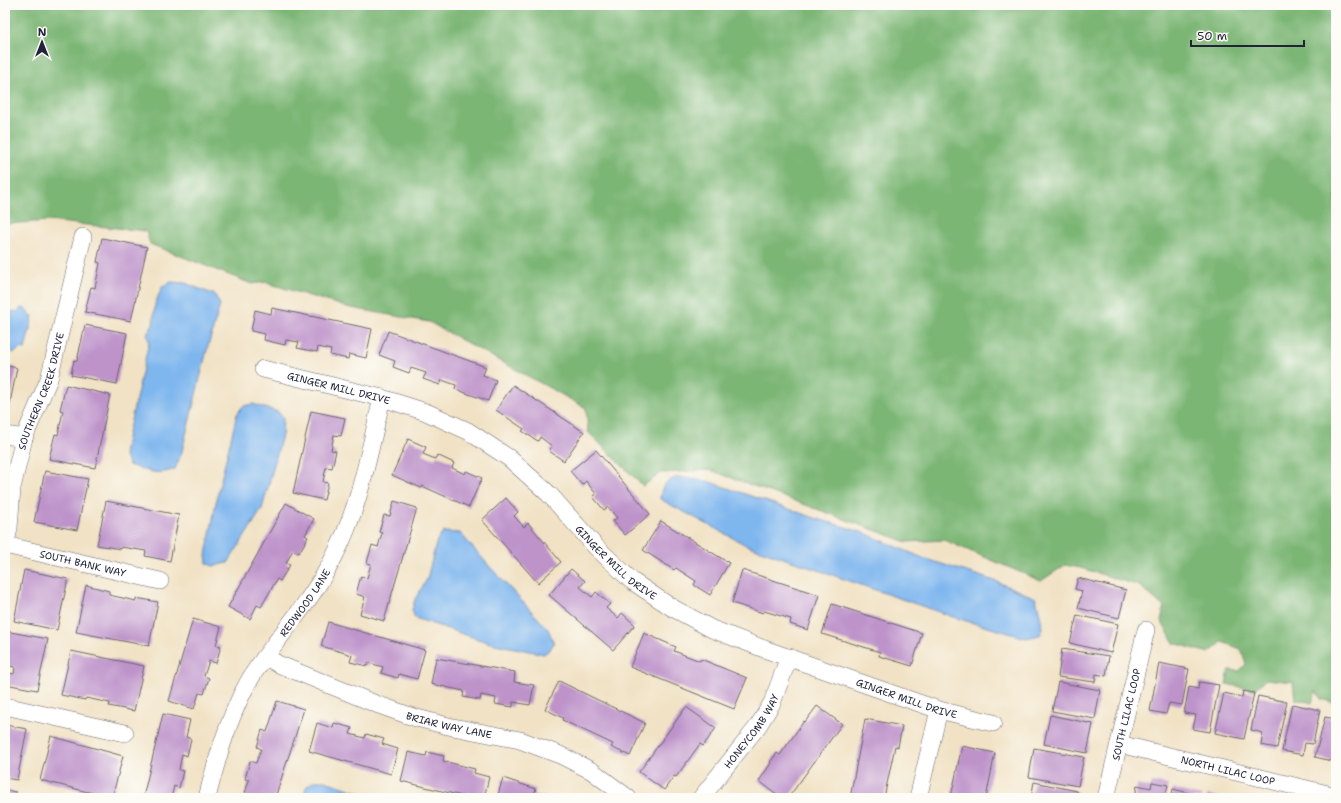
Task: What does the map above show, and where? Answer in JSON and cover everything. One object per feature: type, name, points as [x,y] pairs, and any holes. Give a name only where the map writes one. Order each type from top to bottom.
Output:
[{"type":"street","name":"SOUTHERN CREEK DRIVE","points":[[5,546],[9,528],[12,488],[24,438],[49,379],[83,237]]},
{"type":"street","name":"GINGER MILL DRIVE","points":[[263,369],[382,398],[426,412],[468,431],[509,458],[549,494],[596,547],[632,581],[670,607],[712,629],[939,710],[993,723]]},
{"type":"street","name":"REDWOOD LANE","points":[[207,798],[232,716],[255,672],[308,601],[334,557],[351,518],[362,483],[382,398]]},
{"type":"street","points":[[5,434],[24,438]]},
{"type":"street","name":"SOUTH BANK WAY","points":[[5,546],[160,582]]},
{"type":"street","name":"SOUTH LILAC LOOP","points":[[1106,798],[1146,630]]},
{"type":"street","name":"BRIAR WAY LANE","points":[[266,657],[278,664],[376,704],[413,717],[448,726],[520,740],[560,755],[592,771],[628,798]]},
{"type":"street","name":"HONEYCOMB WAY","points":[[701,798],[758,726],[772,703],[789,657]]},
{"type":"street","points":[[5,706],[124,733]]},
{"type":"street","points":[[918,798],[939,710]]},
{"type":"street","name":"NORTH LILAC LOOP","points":[[1119,744],[1336,796]]},
{"type":"green space","points":[[5,5],[1336,5],[1336,703],[1321,699],[1316,691],[1312,703],[1295,699],[1293,682],[1266,679],[1255,690],[1226,684],[1229,670],[1239,671],[1246,664],[1241,649],[1222,642],[1209,653],[1174,643],[1161,621],[1164,607],[1140,586],[1081,568],[1065,565],[1041,581],[944,540],[907,542],[710,470],[661,473],[643,486],[588,432],[586,408],[429,322],[346,307],[264,282],[252,284],[150,244],[146,231],[48,221],[5,224]]},
{"type":"water","points":[[171,282],[185,283],[215,295],[220,305],[207,350],[181,455],[175,469],[163,472],[152,472],[129,465],[124,455],[149,342],[147,334],[153,325],[155,304],[162,287]]},
{"type":"water","points":[[21,308],[25,309],[29,315],[33,316],[25,349],[20,348],[13,353],[9,348],[9,345],[5,344],[5,340],[12,311],[17,312]]},
{"type":"water","points":[[253,404],[278,412],[283,418],[282,435],[262,509],[228,563],[213,566],[207,563],[206,555],[218,492],[237,414],[243,406]]},
{"type":"water","points":[[679,477],[707,481],[818,519],[862,532],[923,558],[995,581],[1036,598],[1043,628],[1040,635],[1026,638],[956,618],[746,545],[660,499],[665,484]]},
{"type":"water","points":[[444,532],[460,533],[548,629],[554,643],[550,649],[544,654],[490,643],[415,618],[412,610],[415,599],[427,579],[437,540]]},
{"type":"water","points":[[314,781],[325,781],[377,798],[303,798],[306,787]]},
{"type":"building","points":[[102,238],[147,247],[131,321],[85,312],[91,287],[95,288],[100,263],[97,262]]},
{"type":"building","points":[[272,308],[372,329],[366,358],[349,354],[348,359],[330,355],[331,350],[318,347],[317,352],[297,348],[299,342],[286,340],[285,345],[264,340],[265,334],[251,331],[255,310],[271,314]]},
{"type":"building","points":[[85,325],[127,333],[117,384],[71,375],[74,360],[77,361]]},
{"type":"building","points":[[388,331],[486,367],[483,375],[496,380],[488,401],[455,389],[456,385],[442,380],[440,385],[423,379],[426,373],[411,368],[409,373],[393,367],[395,361],[379,355]]},
{"type":"building","points":[[5,365],[17,368],[8,413],[5,412]]},
{"type":"building","points":[[66,385],[110,395],[95,468],[49,459],[55,434],[58,435],[63,411],[60,410]]},
{"type":"building","points":[[513,385],[584,432],[564,461],[549,451],[552,446],[540,437],[538,441],[522,431],[524,429],[496,410]]},
{"type":"building","points":[[311,411],[345,418],[341,436],[334,435],[331,450],[336,451],[332,468],[326,467],[323,482],[328,483],[324,500],[293,493]]},
{"type":"building","points":[[408,439],[426,447],[423,454],[435,459],[437,455],[454,463],[452,468],[465,474],[466,471],[482,478],[469,507],[422,486],[421,488],[392,475]]},
{"type":"building","points":[[596,450],[650,514],[625,535],[613,521],[617,518],[608,507],[604,510],[593,497],[596,494],[586,481],[582,485],[570,471]]},
{"type":"building","points":[[45,471],[88,479],[77,530],[34,522]]},
{"type":"building","points":[[506,498],[518,512],[514,516],[524,527],[528,523],[561,562],[538,583],[482,520]]},
{"type":"building","points":[[106,501],[179,515],[170,561],[145,556],[146,551],[97,545]]},
{"type":"building","points":[[394,501],[417,508],[384,621],[360,614],[365,597],[356,594],[361,576],[367,578],[371,564],[367,563],[372,545],[378,547],[382,533],[379,532],[384,515],[390,516]]},
{"type":"building","points":[[286,503],[314,519],[305,535],[308,537],[299,553],[293,550],[286,563],[290,565],[280,581],[277,579],[261,607],[257,605],[250,619],[228,607]]},
{"type":"building","points":[[661,521],[729,563],[710,595],[694,585],[696,581],[676,568],[674,570],[643,550]]},
{"type":"building","points":[[571,569],[585,581],[580,587],[592,597],[596,592],[610,604],[606,608],[618,618],[622,613],[635,625],[613,650],[549,595]]},
{"type":"building","points":[[24,570],[68,579],[57,630],[14,621]]},
{"type":"building","points":[[742,570],[819,595],[808,630],[790,624],[791,619],[764,611],[763,613],[732,603]]},
{"type":"building","points":[[1078,578],[1126,590],[1119,618],[1078,608],[1082,591],[1075,589]]},
{"type":"building","points":[[86,585],[109,591],[109,595],[136,601],[136,598],[158,602],[149,646],[76,632]]},
{"type":"building","points":[[832,604],[922,633],[912,666],[879,656],[880,652],[822,634]]},
{"type":"building","points":[[1077,615],[1118,624],[1111,653],[1070,643]]},
{"type":"building","points":[[193,619],[221,627],[216,645],[221,646],[216,663],[209,661],[204,676],[209,678],[204,694],[199,693],[194,709],[169,701]]},
{"type":"building","points":[[328,622],[425,650],[417,679],[399,674],[398,678],[381,673],[383,667],[369,663],[367,666],[350,662],[352,655],[321,646]]},
{"type":"building","points":[[5,631],[48,639],[37,690],[5,684],[5,672],[14,674],[15,667],[5,665]]},
{"type":"building","points":[[644,633],[676,647],[674,651],[700,661],[701,659],[747,678],[734,709],[630,667]]},
{"type":"building","points":[[1062,649],[1109,656],[1106,676],[1096,674],[1095,682],[1058,677]]},
{"type":"building","points":[[71,651],[144,666],[134,711],[109,706],[110,703],[61,695]]},
{"type":"building","points":[[436,658],[515,672],[514,682],[534,685],[530,705],[513,702],[513,707],[495,704],[496,698],[481,695],[480,700],[463,697],[464,691],[431,684]]},
{"type":"building","points":[[1159,663],[1189,669],[1182,705],[1169,703],[1166,714],[1150,711]]},
{"type":"building","points":[[559,681],[645,723],[630,756],[611,747],[613,744],[562,720],[563,718],[545,709]]},
{"type":"building","points":[[1058,682],[1100,690],[1095,719],[1052,711]]},
{"type":"building","points":[[1199,682],[1219,685],[1210,732],[1193,729],[1196,715],[1184,713],[1189,687],[1198,689]]},
{"type":"building","points":[[1243,691],[1254,693],[1244,739],[1215,733],[1224,693],[1242,697]]},
{"type":"building","points":[[1258,696],[1287,702],[1277,748],[1261,745],[1263,733],[1251,730]]},
{"type":"building","points":[[277,701],[304,709],[275,798],[250,798],[244,796],[249,780],[245,779],[250,761],[256,763],[261,749],[257,747],[262,730],[267,732]]},
{"type":"building","points":[[1292,704],[1320,710],[1313,744],[1305,743],[1303,755],[1282,751]]},
{"type":"building","points":[[817,706],[842,724],[788,798],[782,798],[759,781],[771,763],[770,762],[777,753],[780,755],[804,721],[805,722]]},
{"type":"building","points":[[686,707],[716,728],[703,746],[700,744],[676,777],[674,776],[664,790],[639,772]]},
{"type":"building","points":[[163,714],[190,720],[186,737],[191,739],[187,756],[182,754],[179,770],[183,771],[179,788],[174,786],[171,798],[143,797]]},
{"type":"building","points":[[1050,715],[1093,724],[1087,753],[1044,744]]},
{"type":"building","points":[[1325,717],[1336,719],[1336,762],[1315,757]]},
{"type":"building","points":[[865,719],[902,726],[898,747],[895,746],[884,798],[850,798]]},
{"type":"building","points":[[317,723],[333,728],[334,723],[352,728],[350,734],[365,738],[366,734],[384,739],[382,744],[398,749],[391,774],[309,751]]},
{"type":"building","points":[[5,725],[27,729],[17,780],[5,778]]},
{"type":"building","points":[[51,736],[123,756],[112,798],[40,780]]},
{"type":"building","points":[[962,746],[995,753],[986,798],[951,797]]},
{"type":"building","points":[[1034,748],[1084,757],[1078,786],[1029,777]]},
{"type":"building","points":[[408,752],[426,756],[427,752],[444,756],[443,761],[475,769],[474,773],[489,777],[484,798],[470,798],[401,781]]},
{"type":"building","points":[[503,778],[536,789],[534,794],[546,798],[497,798]]},
{"type":"building","points":[[1034,782],[1077,791],[1076,798],[1031,798]]},
{"type":"building","points":[[1152,782],[1168,785],[1165,798],[1135,798],[1137,785],[1151,788]]},
{"type":"building","points":[[1173,789],[1201,796],[1201,798],[1171,798]]},
{"type":"building","points":[[5,790],[16,792],[15,798],[5,798]]},
{"type":"building","points":[[1207,795],[1219,797],[1219,798],[1207,798]]}]
